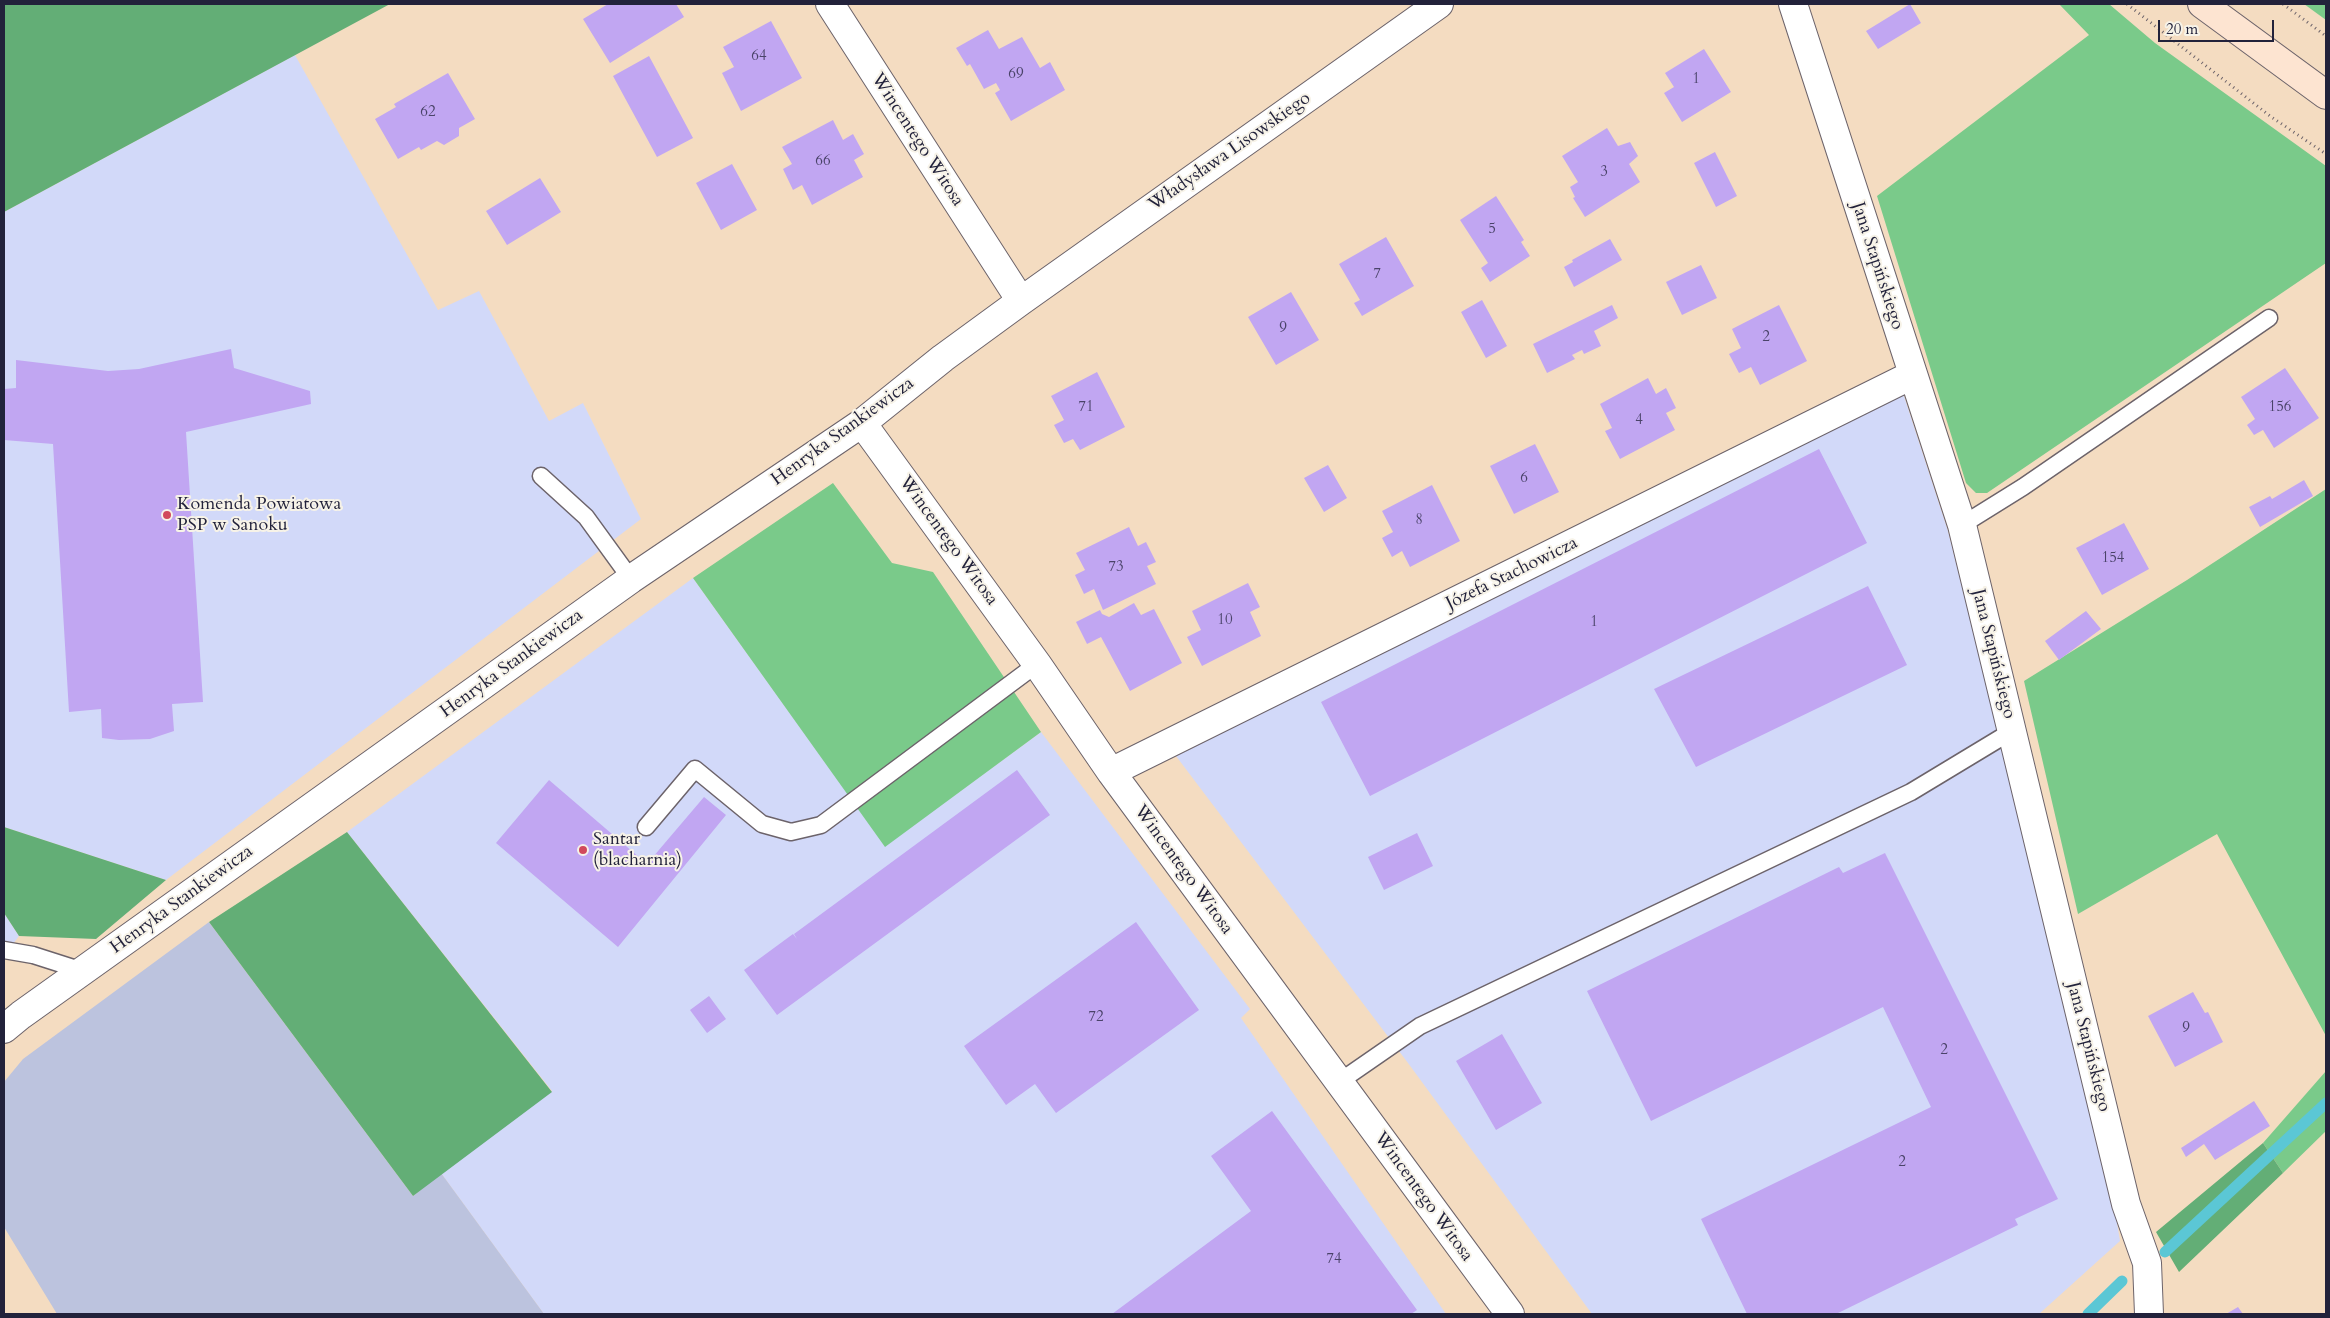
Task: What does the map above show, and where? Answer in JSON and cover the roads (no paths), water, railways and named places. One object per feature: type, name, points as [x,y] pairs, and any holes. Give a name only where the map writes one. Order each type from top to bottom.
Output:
[{"type":"main road","points":[[2202,4],[2326,95]]},
{"type":"street","name":"Wincentego Witosa","points":[[830,4],[1021,301]]},
{"type":"street","name":"Władysława Lisowskiego","points":[[1021,301],[1438,4]]},
{"type":"street","name":"Jana Stapińskiego","points":[[1793,4],[1962,525],[2126,1204],[2147,1263],[2147,1312]]},
{"type":"street","name":"Henryka Stankiewicza","points":[[4,1029],[82,971],[631,579],[862,423],[943,358],[1021,301]]},
{"type":"street","name":"Józefa Stachowicza","points":[[1111,772],[1912,375]]},
{"type":"street","name":"Wincentego Witosa","points":[[862,423],[1037,664],[1111,772],[1510,1314]]},
{"type":"lane","points":[[1962,525],[2022,487],[2269,318]]},
{"type":"lane","points":[[540,476],[586,517],[631,579]]},
{"type":"lane","points":[[646,827],[695,770],[762,824],[791,832],[821,825],[1037,664]]},
{"type":"lane","points":[[1339,1082],[1420,1026],[1911,792],[2012,731]]},
{"type":"lane","points":[[5,952],[33,955],[82,971]]},
{"type":"waterway","points":[[2165,1252],[2326,1103]]},
{"type":"waterway","points":[[2088,1314],[2122,1281]]},
{"type":"place","name":"Komenda Powiatowa PSP w Sanoku","points":[[167,515]]},
{"type":"place","name":"Santar (blacharnia)","points":[[583,850]]}]
